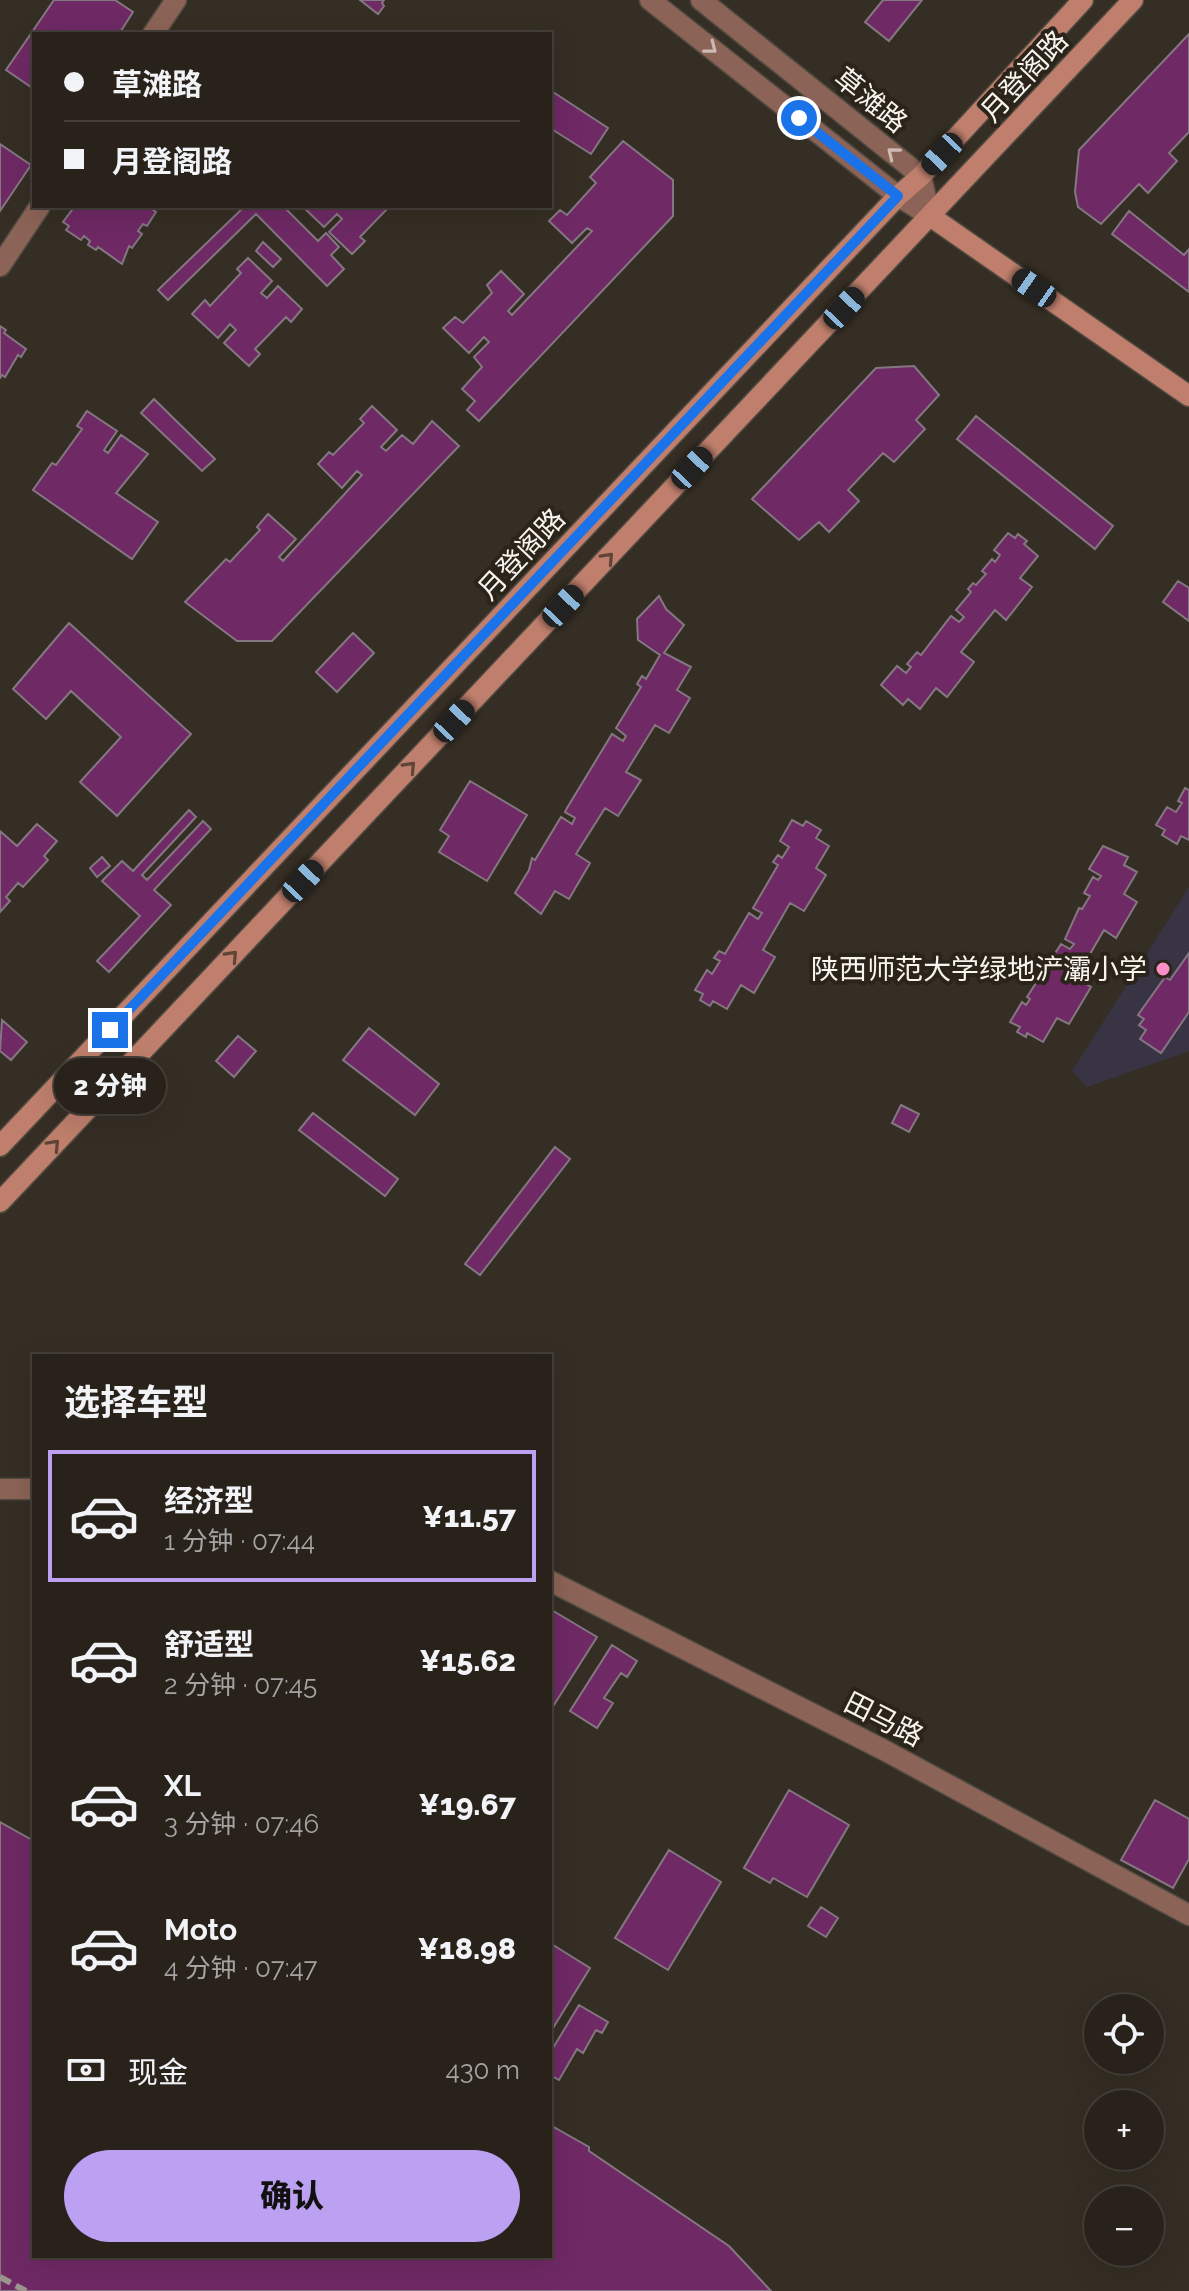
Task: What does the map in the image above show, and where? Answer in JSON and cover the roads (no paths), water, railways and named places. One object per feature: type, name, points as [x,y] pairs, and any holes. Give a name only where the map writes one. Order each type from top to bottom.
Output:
[{"type":"main road","name":"月登阁路","points":[[0,1146],[898,196],[921,176],[1083,0]]},
{"type":"main road","name":"月登阁路","points":[[0,1202],[1133,0]]},
{"type":"main road","points":[[930,216],[1189,396]]},
{"type":"street","points":[[154,32],[176,0]]},
{"type":"street","name":"草滩路","points":[[650,0],[898,196],[930,216]]},
{"type":"street","name":"草滩路","points":[[701,0],[921,176]]},
{"type":"street","points":[[921,176],[930,216]]},
{"type":"street","points":[[0,266],[39,208]]},
{"type":"street","points":[[0,1489],[32,1489]]},
{"type":"street","name":"田马路","points":[[552,1582],[882,1749],[1189,1915]]},
{"type":"railway","points":[[0,2277],[26,2291]]},
{"type":"place","name":"陕西师范大学绿地浐灞小学","points":[[1163,969]]}]
